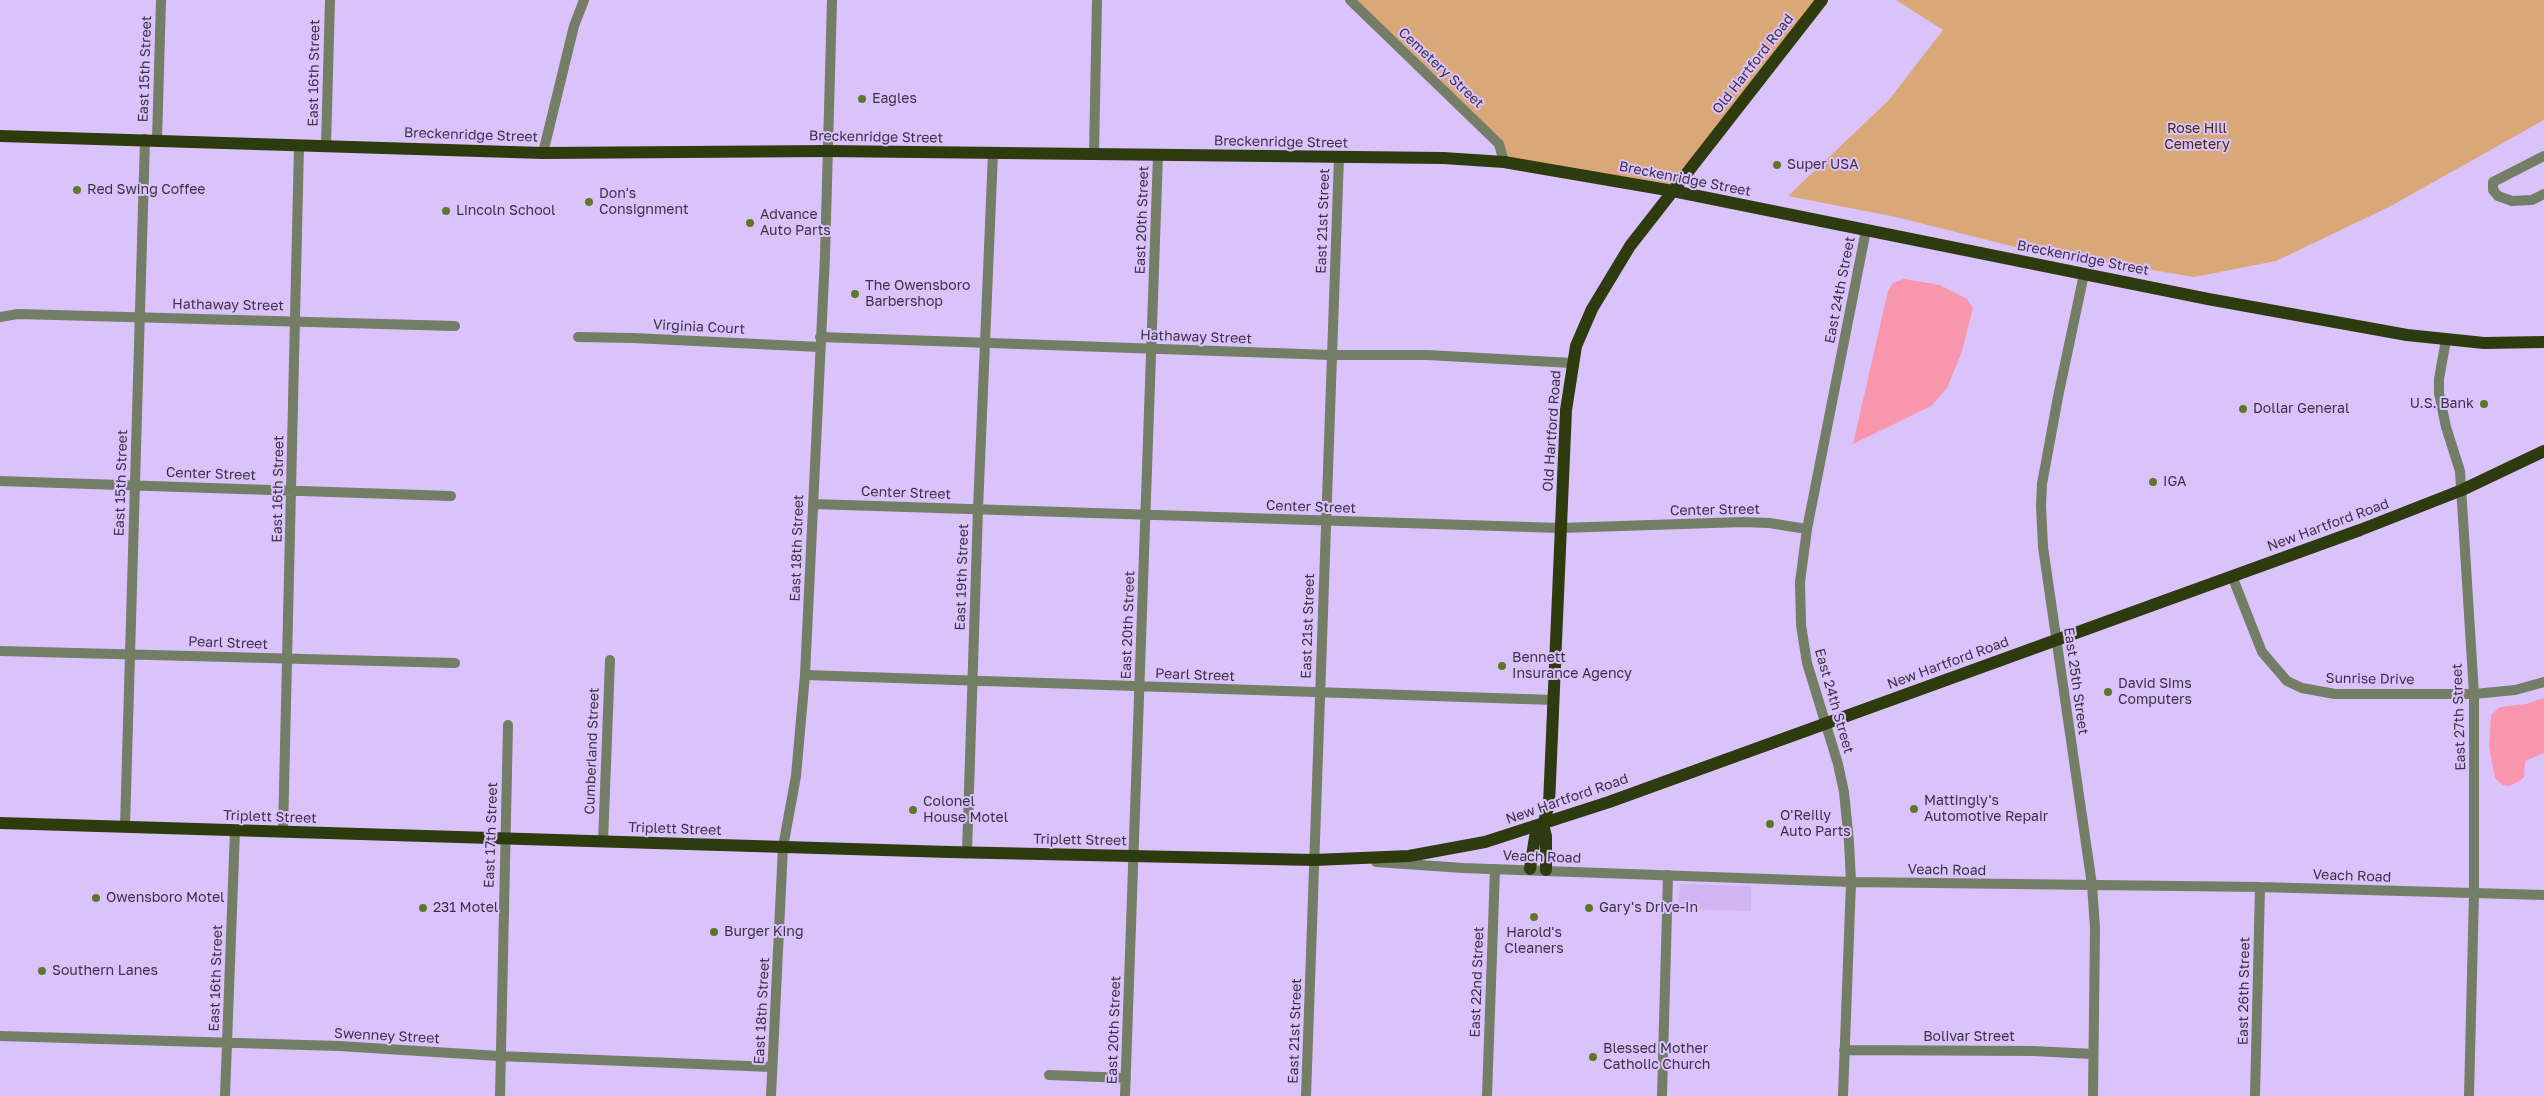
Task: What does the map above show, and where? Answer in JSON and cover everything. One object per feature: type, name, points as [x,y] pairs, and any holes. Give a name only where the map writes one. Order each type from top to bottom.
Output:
[{"type":"main road","name":"Old Hartford Road","points":[[1543,824],[1549,804],[1566,410],[1572,363],[1586,321],[1613,272],[1673,191],[1822,0]]},
{"type":"main road","name":"Breckenridge Street","points":[[0,136],[543,153],[827,151],[1339,157],[1504,162],[1673,191],[2084,274],[2406,335],[2446,340],[2544,342]]},
{"type":"main road","name":"New Hartford Road","points":[[1350,860],[1434,852],[1486,842],[1543,824],[2232,576],[2462,490],[2544,452]]},
{"type":"main road","name":"Triplett Street","points":[[0,823],[504,840],[1350,860]]},
{"type":"main road","points":[[1530,869],[1535,837],[1543,824]]},
{"type":"main road","points":[[1543,824],[1546,836],[1546,870]]},
{"type":"street","name":"East 15th Street","points":[[124,827],[139,317],[161,0]]},
{"type":"street","name":"East 16th Street","points":[[326,146],[330,0]]},
{"type":"street","points":[[543,153],[574,26],[584,0]]},
{"type":"street","name":"East 18th Street","points":[[771,1096],[783,847],[796,776],[805,675],[820,342],[832,0]]},
{"type":"street","points":[[1094,154],[1097,0]]},
{"type":"street","name":"Cemetery Street","points":[[1350,0],[1499,144],[1504,162]]},
{"type":"street","name":"East 16th Street","points":[[283,832],[299,146]]},
{"type":"street","name":"East 19th Street","points":[[967,852],[984,344],[993,153]]},
{"type":"street","name":"East 20th Street","points":[[1125,1096],[1158,155]]},
{"type":"street","points":[[2544,156],[2493,182],[2493,190],[2498,196],[2512,201],[2532,200],[2544,194]]},
{"type":"street","name":"East 21st Street","points":[[1306,1096],[1339,157]]},
{"type":"street","name":"East 24th Street","points":[[1844,1096],[1844,1050],[1851,882],[1844,792],[1826,723],[1807,663],[1801,625],[1800,582],[1807,529],[1866,230]]},
{"type":"street","name":"East 25th Street","points":[[2084,274],[2042,484],[2043,547],[2092,885],[2095,928],[2093,1096]]},
{"type":"street","name":"Hathaway Street","points":[[0,317],[18,314],[455,326]]},
{"type":"street","name":"Virginia Court","points":[[578,337],[820,342]]},
{"type":"street","name":"East 27th Street","points":[[2446,340],[2439,393],[2446,427],[2460,471],[2464,570],[2474,694],[2474,893],[2469,1096]]},
{"type":"street","name":"Hathaway Street","points":[[820,342],[984,344],[1331,355],[1427,356],[1572,363]]},
{"type":"street","name":"Center Street","points":[[0,480],[451,496]]},
{"type":"street","name":"Center Street","points":[[813,504],[1145,514],[1326,522],[1560,528],[1743,522],[1769,523],[1807,529]]},
{"type":"street","name":"Sunrise Drive","points":[[2232,576],[2262,652],[2287,681],[2318,692],[2335,694],[2474,694],[2516,690],[2544,682]]},
{"type":"street","name":"Pearl Street","points":[[0,651],[455,663]]},
{"type":"street","name":"Cumberland Street","points":[[603,842],[610,660]]},
{"type":"street","name":"Pearl Street","points":[[805,675],[1554,700]]},
{"type":"street","name":"East 17th Street","points":[[500,1096],[499,1056],[508,725]]},
{"type":"street","name":"East 16th Street","points":[[225,1096],[235,830]]},
{"type":"street","name":"Veach Road","points":[[1350,860],[1495,869],[1851,882],[2260,888],[2544,895]]},
{"type":"street","name":"East 22nd Street","points":[[1487,1096],[1495,869]]},
{"type":"street","points":[[1662,1096],[1668,875]]},
{"type":"street","name":"East 26th Street","points":[[2255,1096],[2260,888]]},
{"type":"street","name":"Swenney Street","points":[[0,1036],[339,1046],[499,1056],[772,1067]]},
{"type":"street","name":"Bolivar Street","points":[[1844,1050],[2033,1050],[2093,1054]]},
{"type":"street","points":[[1049,1075],[1126,1078]]},
{"type":"shaded area","points":[[1904,279],[1940,285],[1967,299],[1973,308],[1961,354],[1947,388],[1931,406],[1853,444],[1888,291],[1893,283]]},
{"type":"shaded area","points":[[2544,698],[2544,753],[2525,761],[2524,777],[2520,781],[2509,786],[2503,785],[2495,778],[2489,747],[2491,715],[2500,707],[2526,704]]},
{"type":"shaded area","points":[[1680,884],[1751,886],[1751,911],[1678,909]]},
{"type":"green space","points":[[1350,0],[1822,0],[1673,191],[1504,162],[1499,144]]},
{"type":"green space","name":"Rose Hill Cemetery","points":[[1896,0],[2544,0],[2544,120],[2389,207],[2276,261],[2194,277],[2015,247],[1896,217],[1788,196],[1889,100],[1943,30]]},
{"type":"place","name":"Eagles","points":[[862,99]]},
{"type":"place","name":"Super USA","points":[[1777,165]]},
{"type":"place","name":"Red Swing Coffee","points":[[77,190]]},
{"type":"place","name":"Don's Consignment","points":[[589,202]]},
{"type":"place","name":"Lincoln School","points":[[446,211]]},
{"type":"place","name":"Advance Auto Parts","points":[[750,223]]},
{"type":"place","name":"The Owensboro Barbershop","points":[[855,294]]},
{"type":"place","name":"U.S. Bank","points":[[2484,404]]},
{"type":"place","name":"Dollar General","points":[[2243,409]]},
{"type":"place","name":"IGA","points":[[2153,482]]},
{"type":"place","name":"Bennett Insurance Agency","points":[[1502,666]]},
{"type":"place","name":"David Sims Computers","points":[[2108,692]]},
{"type":"place","name":"Mattingly's Automotive Repair","points":[[1914,809]]},
{"type":"place","name":"Colonel House Motel","points":[[913,810]]},
{"type":"place","name":"O'Reilly Auto Parts","points":[[1770,824]]},
{"type":"place","name":"Owensboro Motel","points":[[96,898]]},
{"type":"place","name":"231 Motel","points":[[423,908]]},
{"type":"place","name":"Gary's Drive-In","points":[[1589,908]]},
{"type":"place","name":"Harold's Cleaners","points":[[1534,917]]},
{"type":"place","name":"Burger King","points":[[714,932]]},
{"type":"place","name":"Southern Lanes","points":[[42,971]]},
{"type":"place","name":"Blessed Mother Catholic Church","points":[[1593,1057]]}]
